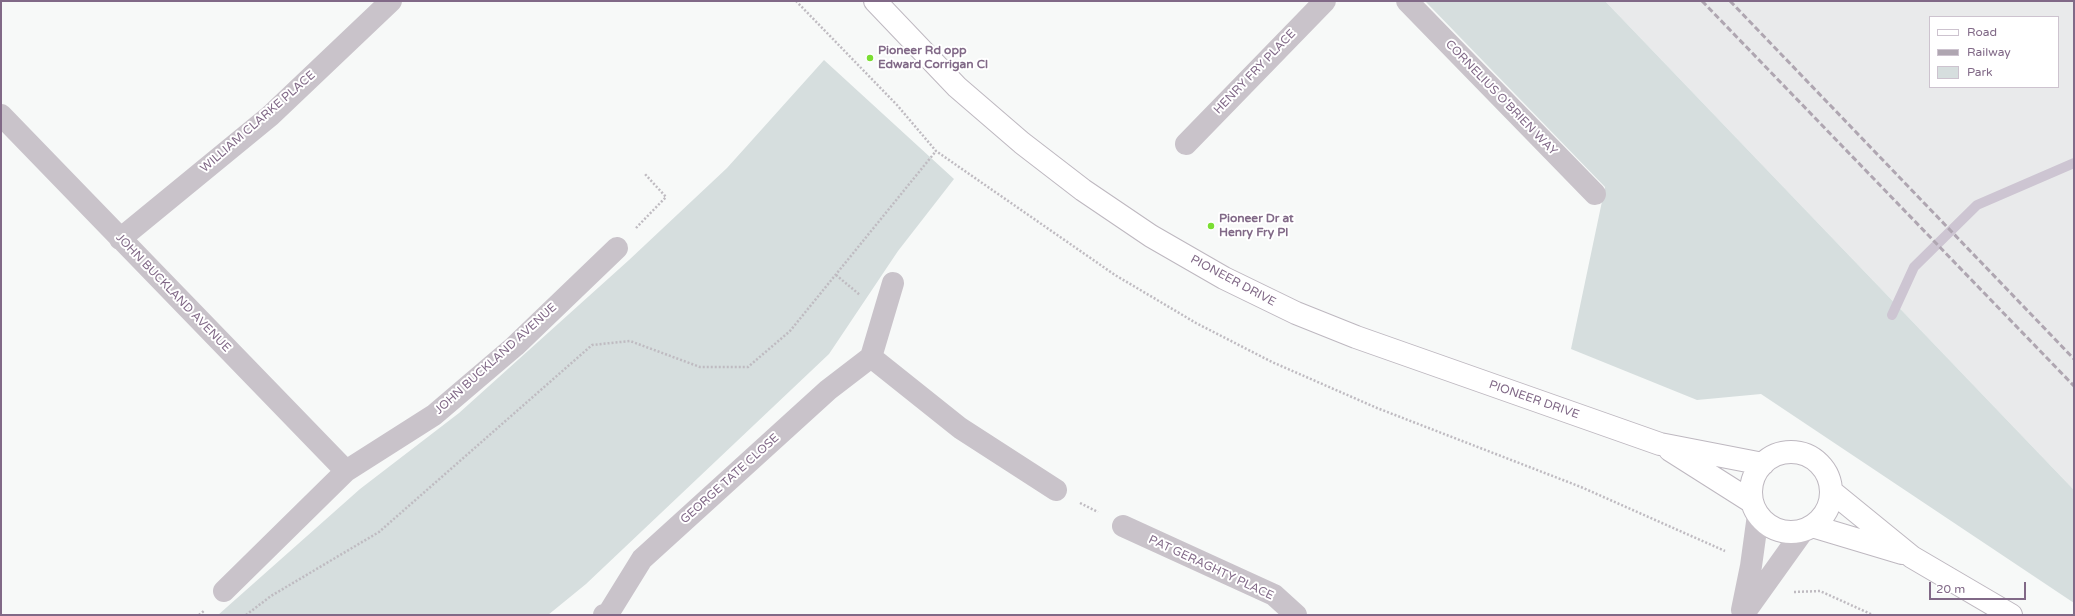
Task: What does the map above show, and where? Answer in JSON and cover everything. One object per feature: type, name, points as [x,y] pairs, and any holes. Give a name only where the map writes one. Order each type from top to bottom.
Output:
[{"type":"main road","name":"PIONEER DRIVE","points":[[875,1],[957,87],[1022,143],[1083,190],[1151,236],[1224,278],[1296,313],[1356,337],[1660,444],[1763,464]]},
{"type":"main road","name":"PIONEER DRIVE","points":[[1660,444],[1755,508]]},
{"type":"main road","points":[[1792,452],[1806,455],[1818,463],[1827,474],[1831,491],[1829,504],[1823,517],[1808,528],[1789,532],[1776,529],[1764,522],[1755,508],[1751,489],[1755,475],[1763,464],[1779,454],[1792,452]]},
{"type":"main road","points":[[1831,491],[1912,557],[2010,615]]},
{"type":"main road","points":[[1808,528],[1912,557]]},
{"type":"street","name":"WILLIAM CLARKE PLACE","points":[[120,239],[270,116],[391,1]]},
{"type":"street","name":"HENRY FRY PLACE","points":[[1186,144],[1325,1]]},
{"type":"street","name":"CORNELIUS O'BRIEN WAY","points":[[1407,1],[1594,194]]},
{"type":"street","name":"JOHN BUCKLAND AVENUE","points":[[1,115],[346,472]]},
{"type":"street","name":"JOHN BUCKLAND AVENUE","points":[[224,591],[346,472],[434,415],[515,346],[617,248]]},
{"type":"street","points":[[894,283],[871,357],[960,428],[1056,490]]},
{"type":"street","name":"GEORGE TATE CLOSE","points":[[607,615],[642,559],[828,390],[871,357]]},
{"type":"street","points":[[1742,615],[1751,566],[1755,508]]},
{"type":"street","name":"PAT GERAGHTY PLACE","points":[[1123,526],[1274,595],[1296,615]]},
{"type":"street","points":[[1742,615],[1808,528]]},
{"type":"path","points":[[246,615],[271,596],[379,532],[592,344],[630,341],[700,367],[748,367],[790,331],[936,151]]},
{"type":"path","points":[[617,248],[666,197],[644,173]]},
{"type":"path","points":[[1056,490],[1123,526]]},
{"type":"shaded area","points":[[1605,1],[2074,1],[2074,490]]},
{"type":"green space","points":[[1425,1],[1605,1],[2074,490],[2074,603],[1761,394],[1697,400],[1571,349],[1605,187]]},
{"type":"green space","points":[[824,60],[954,179],[898,251],[829,354],[586,584],[548,615],[218,615],[360,489],[459,413],[629,260],[727,168]]},
{"type":"waterway","points":[[1892,315],[1914,267],[1977,205],[2074,163]]},
{"type":"railway","points":[[1702,1],[2074,386]]},
{"type":"railway","points":[[1730,1],[2074,359]]},
{"type":"place","name":"Pioneer Rd opp Edward Corrigan Cl","points":[[870,58]]},
{"type":"place","name":"Pioneer Dr at Henry Fry Pl","points":[[1211,226]]}]
